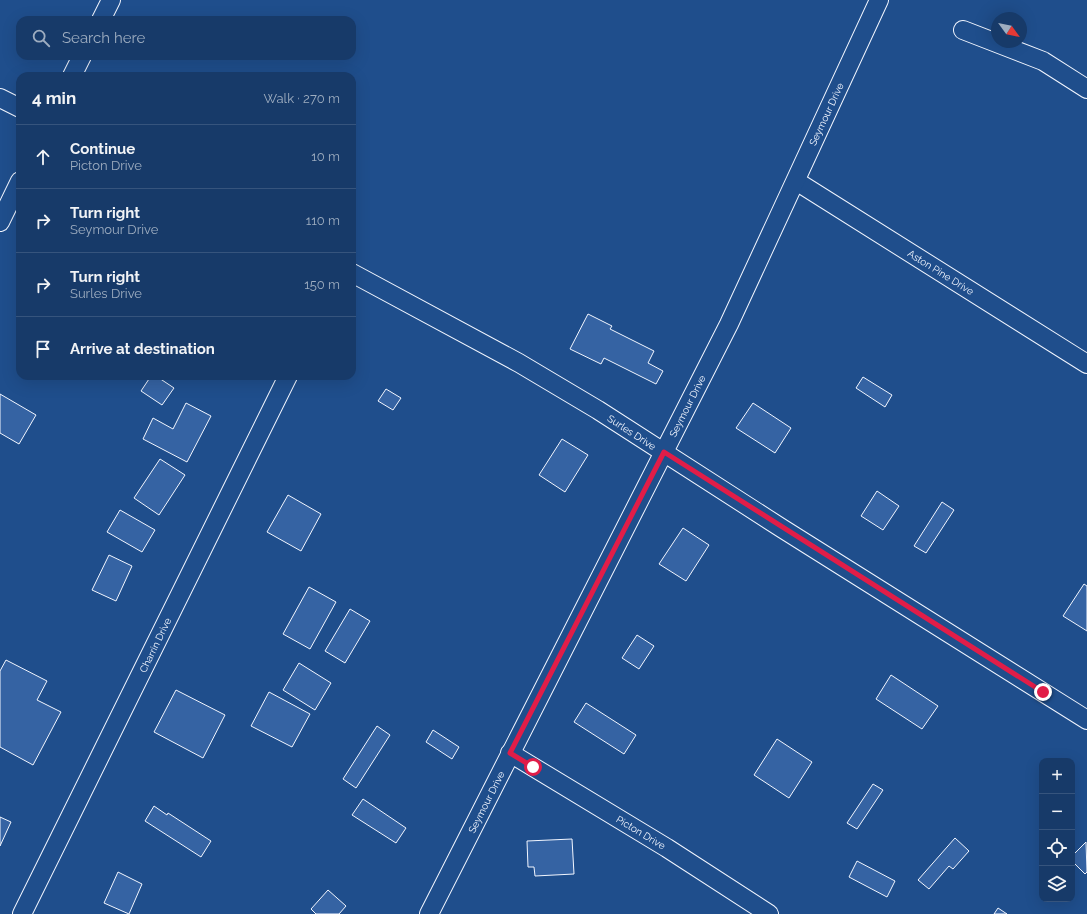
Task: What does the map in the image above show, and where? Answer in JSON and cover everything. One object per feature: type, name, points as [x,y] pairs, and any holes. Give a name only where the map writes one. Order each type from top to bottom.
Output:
[{"type":"street","points":[[102,16],[111,0]]},
{"type":"street","name":"Seymour Drive","points":[[429,914],[729,324],[879,0]]},
{"type":"street","points":[[963,30],[1043,61],[1087,89]]},
{"type":"street","points":[[74,72],[80,60]]},
{"type":"street","points":[[0,98],[16,106]]},
{"type":"street","name":"Aston Pine Drive","points":[[796,181],[1087,364]]},
{"type":"street","points":[[0,222],[16,189]]},
{"type":"street","name":"Surles Drive","points":[[356,275],[519,363],[598,410],[1087,720]]},
{"type":"street","name":"Charrin Drive","points":[[22,914],[286,380]]},
{"type":"street","name":"Picton Drive","points":[[510,753],[667,848],[769,914]]},
{"type":"building","points":[[588,314],[612,326],[610,329],[654,351],[648,363],[663,371],[656,384],[604,358],[601,364],[570,349]]},
{"type":"building","points":[[863,377],[892,395],[885,407],[856,388]]},
{"type":"building","points":[[148,380],[162,380],[174,388],[162,405],[141,391]]},
{"type":"building","points":[[386,389],[401,398],[393,410],[378,401]]},
{"type":"building","points":[[0,394],[36,415],[19,444],[0,433]]},
{"type":"building","points":[[186,403],[211,416],[187,462],[143,439],[153,418],[173,429]]},
{"type":"building","points":[[753,403],[791,428],[775,453],[736,428]]},
{"type":"building","points":[[562,439],[588,455],[565,492],[539,475]]},
{"type":"building","points":[[160,459],[185,475],[159,515],[134,498]]},
{"type":"building","points":[[877,491],[899,506],[883,530],[861,516]]},
{"type":"building","points":[[288,495],[321,514],[301,551],[267,532]]},
{"type":"building","points":[[942,502],[954,510],[926,553],[914,546]]},
{"type":"building","points":[[120,510],[155,530],[142,552],[107,532]]},
{"type":"building","points":[[683,528],[709,545],[686,581],[659,564]]},
{"type":"building","points":[[109,555],[132,566],[116,601],[92,590]]},
{"type":"building","points":[[1084,584],[1087,586],[1087,631],[1063,616]]},
{"type":"building","points":[[309,587],[336,602],[310,649],[283,634]]},
{"type":"building","points":[[350,609],[370,621],[345,663],[325,651]]},
{"type":"building","points":[[637,635],[654,646],[639,669],[622,658]]},
{"type":"building","points":[[6,660],[47,681],[37,700],[61,712],[33,765],[0,747],[0,671]]},
{"type":"building","points":[[299,663],[331,683],[315,710],[283,690]]},
{"type":"building","points":[[891,675],[938,706],[922,729],[876,699]]},
{"type":"building","points":[[176,690],[225,715],[203,758],[154,732]]},
{"type":"building","points":[[269,692],[310,714],[292,747],[251,726]]},
{"type":"building","points":[[586,703],[636,735],[624,754],[574,722]]},
{"type":"building","points":[[377,726],[390,735],[356,788],[343,779]]},
{"type":"building","points":[[433,730],[459,747],[452,759],[426,742]]},
{"type":"building","points":[[777,739],[812,762],[789,798],[754,775]]},
{"type":"building","points":[[873,784],[883,790],[857,829],[847,823]]},
{"type":"building","points":[[363,799],[406,828],[396,843],[352,815]]},
{"type":"building","points":[[154,806],[167,815],[168,813],[211,841],[201,857],[145,821]]},
{"type":"building","points":[[0,817],[11,822],[0,846]]},
{"type":"building","points":[[955,838],[969,851],[953,869],[949,866],[929,889],[918,880]]},
{"type":"building","points":[[572,839],[574,874],[535,876],[534,867],[528,867],[527,841]]},
{"type":"building","points":[[1086,842],[1087,872],[1085,874],[1075,864],[1075,853]]},
{"type":"building","points":[[857,861],[895,881],[887,897],[849,877]]},
{"type":"building","points":[[118,872],[142,884],[129,914],[104,903]]},
{"type":"building","points":[[328,890],[346,906],[339,914],[316,914],[311,909]]},
{"type":"building","points":[[998,908],[1007,914],[994,914]]},
{"type":"route","points":[[533,767],[510,753],[664,452],[1043,692]]}]
